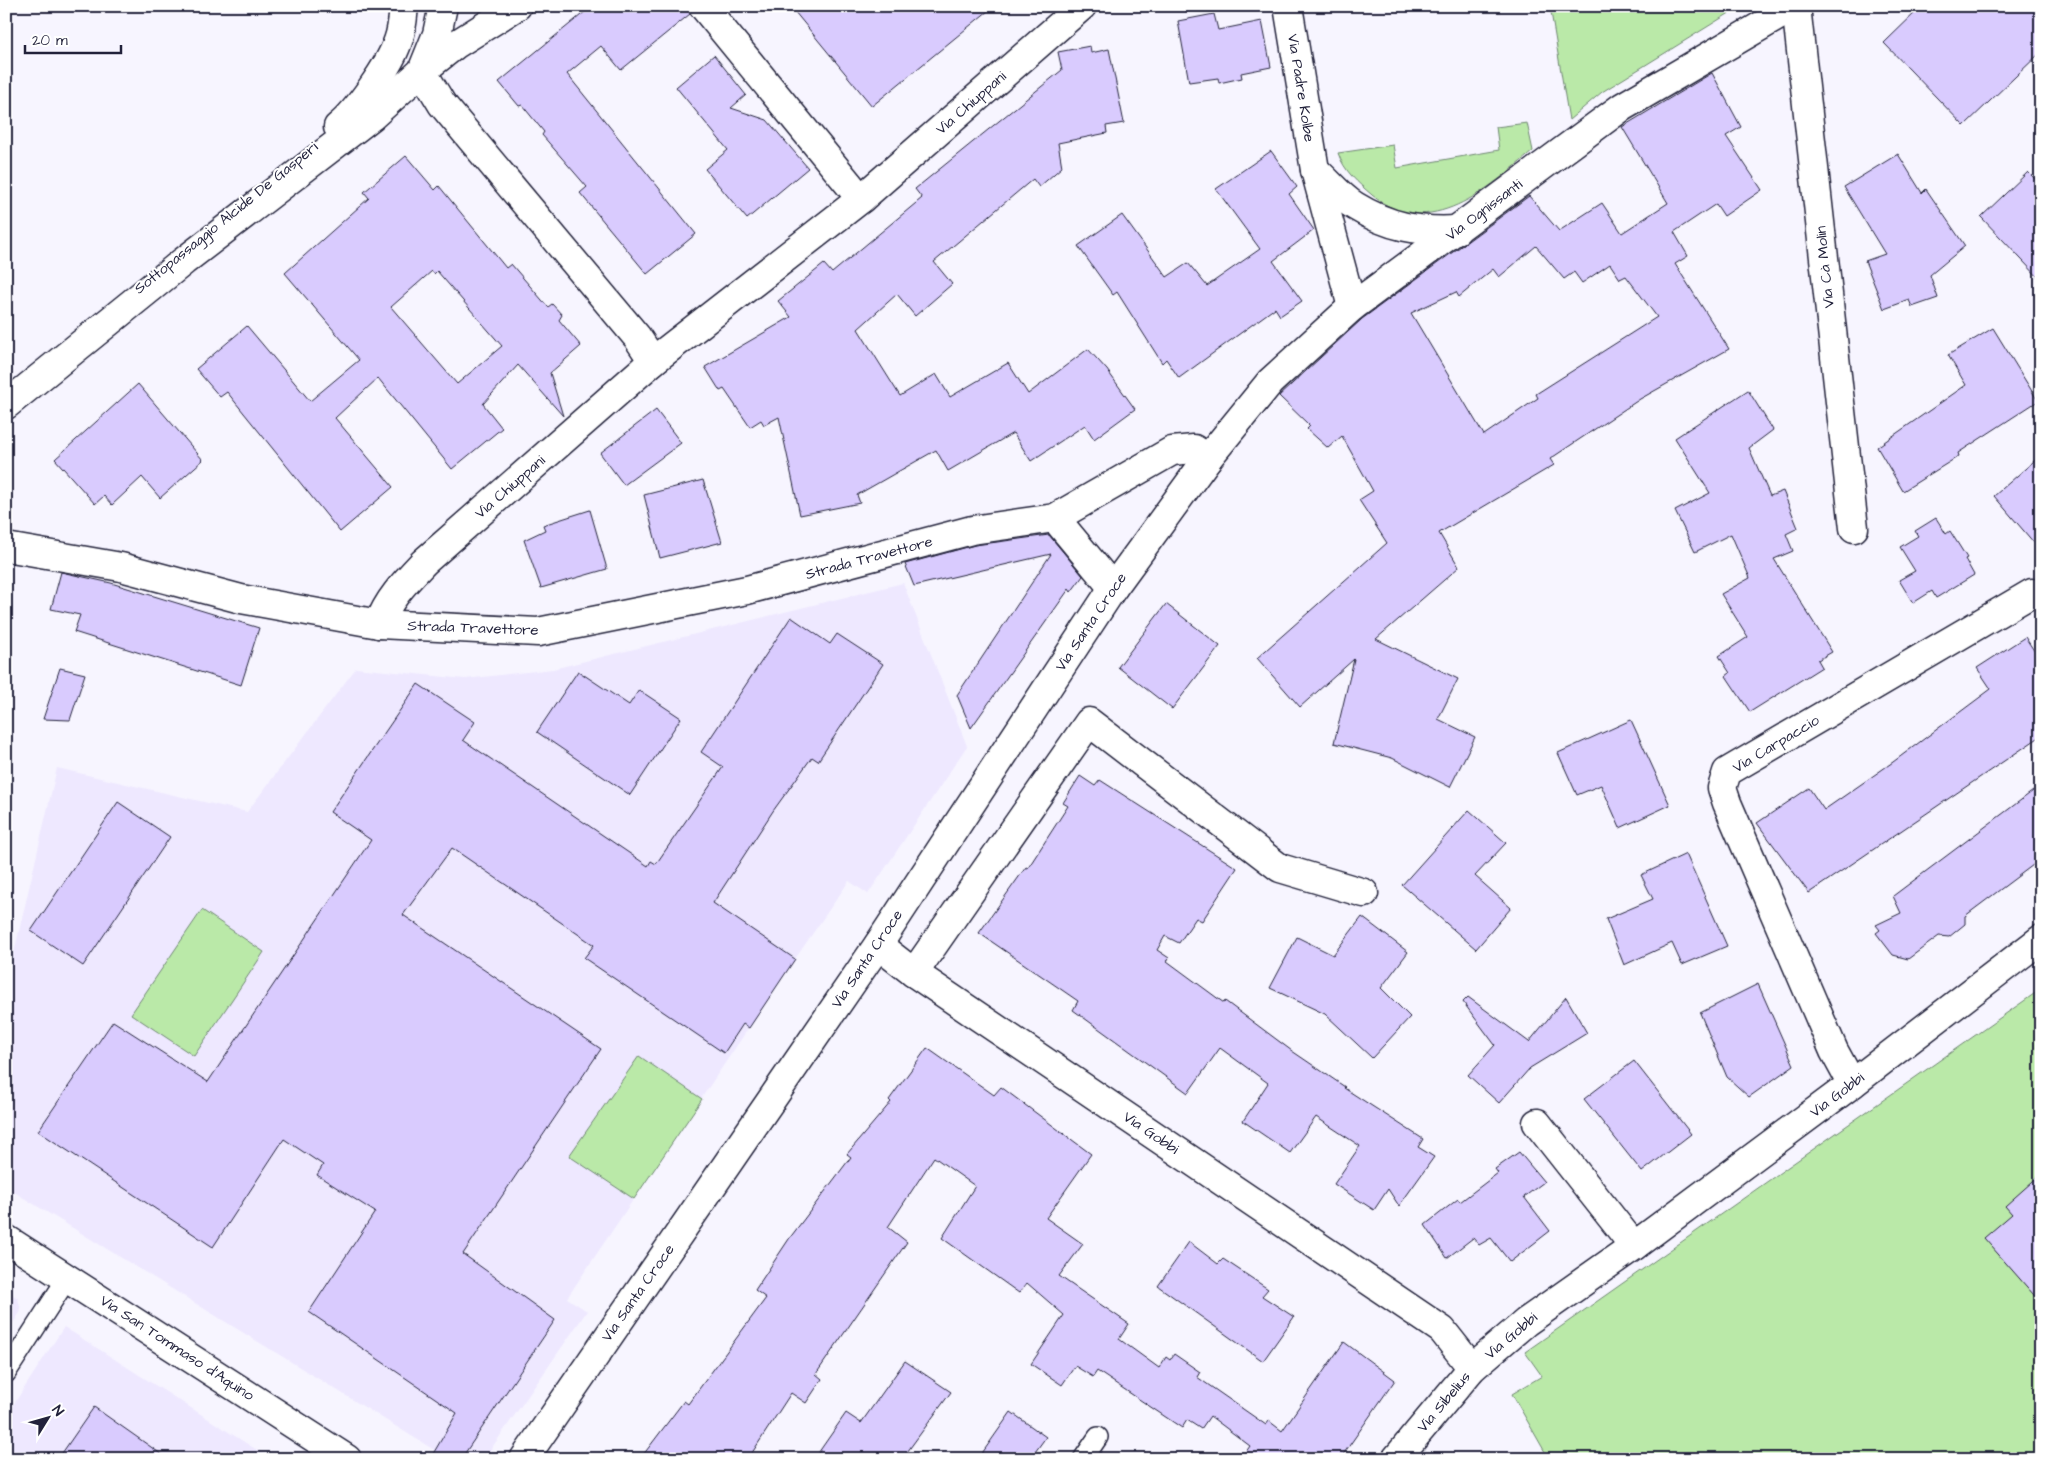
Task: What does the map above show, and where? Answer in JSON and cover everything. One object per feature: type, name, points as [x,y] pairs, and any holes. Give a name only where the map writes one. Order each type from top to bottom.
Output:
[{"type":"street","name":"Sottopassaggio Alcide De Gasperi","points":[[6,401],[54,358],[346,120],[377,80],[399,41],[404,6]]},
{"type":"street","points":[[422,71],[437,34],[442,6]]},
{"type":"street","points":[[6,406],[184,261],[371,117],[422,71],[455,45],[517,6]]},
{"type":"street","points":[[703,6],[861,199]]},
{"type":"street","name":"Via Chiuppani","points":[[379,624],[384,611],[395,594],[424,562],[653,361],[861,199],[1082,6]]},
{"type":"street","name":"Via Padre Kolbe","points":[[1288,6],[1315,170],[1352,307]]},
{"type":"street","name":"Via Ognissanti","points":[[1208,458],[1270,382],[1352,307],[1622,107],[1795,6]]},
{"type":"street","name":"Via Cà Molin","points":[[1795,6],[1854,528]]},
{"type":"street","points":[[422,71],[442,104],[637,337],[653,361]]},
{"type":"street","points":[[1315,170],[1353,205],[1391,224],[1427,231],[1457,230]]},
{"type":"street","name":"Strada Travettore","points":[[6,547],[121,567],[241,599],[379,624],[538,632],[747,590],[972,530],[1055,518],[1172,451],[1184,448],[1194,449],[1208,458]]},
{"type":"street","name":"Via Santa Croce","points":[[524,1459],[878,945],[1113,588],[1208,458]]},
{"type":"street","points":[[1055,518],[1113,588]]},
{"type":"street","name":"Via Carpaccio","points":[[1852,1084],[1834,1051],[1727,803],[1722,788],[1727,772],[2032,593],[2041,596]]},
{"type":"street","points":[[914,973],[1089,722],[1280,868],[1364,893]]},
{"type":"street","name":"Via Gobbi","points":[[878,945],[914,973],[1442,1330],[1472,1368],[1526,1322],[1634,1246],[1852,1084],[2041,939]]},
{"type":"street","points":[[1537,1123],[1634,1246]]},
{"type":"street","name":"Via San Tommaso d'Aquino","points":[[6,1239],[68,1277],[347,1459]]},
{"type":"street","name":"Via Sibelius","points":[[1396,1459],[1472,1368]]},
{"type":"lane","points":[[6,1373],[68,1277]]},
{"type":"lane","points":[[1083,1459],[1098,1438]]},
{"type":"shaded area","points":[[903,583],[967,746],[868,894],[849,881],[795,959],[567,1298],[587,1311],[484,1459],[449,1459],[6,1187],[6,987],[57,768],[247,812],[356,668],[465,679],[553,669]]},
{"type":"shaded area","points":[[6,1291],[18,1298],[21,1311],[6,1334]]},
{"type":"shaded area","points":[[64,1327],[271,1459],[6,1459],[6,1416]]},
{"type":"green space","points":[[1550,6],[1741,6],[1602,92],[1569,120]]},
{"type":"green space","points":[[1527,123],[1533,151],[1478,194],[1457,205],[1436,212],[1415,214],[1393,208],[1372,195],[1357,181],[1348,171],[1338,153],[1393,145],[1397,168],[1499,150],[1496,127]]},
{"type":"green space","points":[[202,910],[264,952],[194,1056],[131,1014]]},
{"type":"green space","points":[[2041,989],[2041,1459],[1549,1459],[1512,1394],[1542,1376],[1525,1352]]},
{"type":"green space","points":[[639,1056],[702,1099],[634,1199],[569,1156]]},
{"type":"building","points":[[592,6],[688,6],[690,14],[621,70],[601,46],[567,74],[696,234],[647,274],[580,193],[587,187],[542,135],[544,132],[522,105],[519,106],[499,82]]},
{"type":"building","points":[[790,6],[994,6],[872,106]]},
{"type":"building","points":[[1922,6],[2041,6],[2041,52],[1964,126],[1884,43]]},
{"type":"building","points":[[1214,14],[1218,30],[1262,21],[1271,67],[1241,73],[1242,78],[1219,83],[1218,78],[1189,82],[1178,21]]},
{"type":"building","points":[[1090,46],[1091,53],[1109,49],[1124,123],[1106,126],[1107,133],[1058,143],[1062,167],[1039,187],[1033,179],[934,262],[952,284],[915,316],[897,294],[858,329],[900,396],[936,374],[950,397],[1008,363],[1028,394],[1088,349],[1107,370],[1135,409],[1094,439],[1085,425],[1031,461],[1013,433],[948,471],[936,450],[857,495],[860,503],[800,515],[779,417],[764,425],[761,420],[750,427],[724,389],[720,391],[705,367],[791,317],[778,301],[824,264],[832,273],[922,198],[915,189],[1062,70],[1058,52]]},
{"type":"building","points":[[714,55],[746,95],[731,108],[767,120],[808,168],[747,219],[705,169],[728,150],[676,87]]},
{"type":"building","points":[[1712,73],[1741,127],[1726,136],[1762,190],[1724,216],[1716,204],[1674,232],[1688,256],[1675,264],[1729,349],[1640,399],[1550,459],[1554,465],[1439,533],[1459,567],[1376,639],[1458,679],[1438,719],[1475,737],[1450,787],[1392,758],[1334,743],[1354,659],[1300,707],[1257,658],[1387,543],[1359,500],[1373,491],[1342,436],[1328,448],[1307,429],[1310,426],[1279,396],[1362,319],[1529,196],[1559,231],[1602,203],[1622,233],[1668,203],[1622,127]],"holes":[[[1536,246],[1564,279],[1574,272],[1582,283],[1610,264],[1620,279],[1626,276],[1657,317],[1536,394],[1538,398],[1484,435],[1411,313],[1456,292],[1459,297],[1493,269],[1499,277]]]},
{"type":"building","points":[[1271,151],[1297,187],[1289,194],[1314,230],[1273,261],[1302,301],[1280,316],[1275,308],[1179,378],[1166,359],[1162,363],[1117,292],[1113,295],[1078,246],[1122,215],[1167,277],[1188,263],[1207,286],[1260,249],[1216,189]]},
{"type":"building","points":[[1898,154],[1922,193],[1926,189],[1965,246],[1930,275],[1938,298],[1912,307],[1909,300],[1884,309],[1865,261],[1885,254],[1844,187]]},
{"type":"building","points":[[406,156],[435,190],[439,186],[506,268],[511,264],[548,307],[552,304],[562,315],[559,320],[581,346],[550,373],[563,416],[518,365],[483,404],[502,428],[452,469],[378,378],[335,418],[393,487],[340,532],[227,392],[220,397],[196,369],[247,326],[310,401],[359,360],[285,273],[369,198],[364,192]],"holes":[[[432,271],[434,274],[437,271],[502,346],[457,384],[391,307]]]},
{"type":"building","points":[[2028,172],[2041,185],[2041,280],[1981,217]]},
{"type":"building","points":[[1993,328],[2038,401],[1958,453],[1959,456],[1903,491],[1877,447],[1966,385],[1948,355]]},
{"type":"building","points":[[138,384],[203,460],[160,498],[142,477],[112,505],[104,496],[95,504],[55,459]]},
{"type":"building","points":[[1748,390],[1773,430],[1749,448],[1770,496],[1783,491],[1798,528],[1786,534],[1793,551],[1774,559],[1832,652],[1818,660],[1822,667],[1750,712],[1726,676],[1730,673],[1719,656],[1748,637],[1721,594],[1750,578],[1731,534],[1695,552],[1675,511],[1710,493],[1675,438]]},
{"type":"building","points":[[656,410],[681,443],[624,485],[600,453]]},
{"type":"building","points":[[2041,455],[2041,551],[1994,496]]},
{"type":"building","points":[[703,480],[722,542],[660,558],[644,495]]},
{"type":"building","points":[[590,510],[607,569],[541,588],[524,540],[545,530],[543,525]]},
{"type":"building","points":[[1936,518],[1946,534],[1950,531],[1967,558],[1965,559],[1974,575],[1936,598],[1932,591],[1913,603],[1899,580],[1915,571],[1900,547],[1918,536],[1915,531]]},
{"type":"building","points":[[1049,535],[1083,576],[1071,592],[1069,589],[971,728],[957,695],[1051,554],[914,586],[905,564],[975,545]]},
{"type":"building","points":[[61,572],[111,583],[259,628],[241,685],[74,632],[80,615],[51,609]]},
{"type":"building","points":[[1166,604],[1220,646],[1172,709],[1118,667]]},
{"type":"building","points":[[791,617],[830,644],[837,634],[883,664],[818,761],[812,757],[773,811],[713,903],[795,959],[749,1028],[743,1024],[724,1053],[584,958],[594,945],[452,848],[403,915],[601,1049],[463,1254],[555,1320],[461,1459],[430,1459],[457,1413],[309,1312],[375,1212],[317,1175],[323,1165],[284,1139],[213,1247],[38,1131],[113,1021],[208,1082],[371,840],[330,812],[418,684],[475,722],[463,740],[648,866],[651,861],[656,864],[723,767],[701,752]]},
{"type":"building","points":[[2025,637],[2041,661],[2041,736],[1809,893],[1757,823],[1809,788],[1824,810],[1893,762],[1991,689],[1977,668]]},
{"type":"building","points":[[60,668],[85,674],[70,720],[43,719]]},
{"type":"building","points":[[578,671],[629,705],[639,690],[681,718],[630,795],[537,732]]},
{"type":"building","points":[[1631,720],[1670,805],[1620,828],[1601,785],[1577,795],[1558,753]]},
{"type":"building","points":[[1080,776],[1095,786],[1100,780],[1237,868],[1202,921],[1196,918],[1179,943],[1165,936],[1157,950],[1169,958],[1167,961],[1224,1003],[1225,1001],[1344,1088],[1423,1139],[1418,1147],[1434,1157],[1399,1206],[1388,1189],[1374,1210],[1334,1184],[1360,1146],[1316,1117],[1290,1153],[1243,1121],[1268,1083],[1220,1048],[1188,1093],[1073,1010],[1078,1001],[979,933],[1026,867],[1028,868],[1068,806],[1063,803]]},
{"type":"building","points":[[2041,785],[2041,859],[1965,916],[1965,924],[1949,937],[1939,936],[1908,959],[1893,955],[1876,933],[1880,930],[1876,925],[1901,913],[1893,896]]},
{"type":"building","points":[[118,802],[170,837],[83,966],[31,931]]},
{"type":"building","points":[[1469,810],[1506,843],[1475,876],[1511,908],[1476,949],[1402,885]]},
{"type":"building","points":[[1686,854],[1727,946],[1682,965],[1672,943],[1624,965],[1606,919],[1653,899],[1641,875]]},
{"type":"building","points":[[1362,917],[1408,952],[1381,988],[1410,1017],[1372,1058],[1325,1014],[1270,988],[1297,937],[1333,955]]},
{"type":"building","points":[[1758,984],[1794,1065],[1749,1097],[1727,1077],[1700,1013]]},
{"type":"building","points":[[1468,997],[1529,1042],[1566,997],[1587,1033],[1530,1068],[1499,1103],[1468,1075],[1495,1045],[1463,1002]]},
{"type":"building","points":[[927,1048],[994,1095],[1001,1087],[1091,1154],[1046,1218],[1083,1244],[1059,1276],[1129,1324],[1119,1339],[1159,1368],[1166,1357],[1170,1360],[1174,1354],[1200,1372],[1197,1377],[1266,1425],[1269,1421],[1282,1431],[1344,1342],[1395,1380],[1340,1459],[1241,1459],[1250,1446],[1210,1416],[1201,1429],[1187,1420],[1182,1428],[1097,1371],[1093,1377],[1075,1366],[1062,1385],[1031,1364],[1064,1315],[1027,1283],[1019,1293],[942,1238],[975,1186],[934,1157],[888,1227],[907,1242],[816,1374],[822,1379],[806,1403],[791,1393],[748,1459],[640,1459],[684,1401],[688,1404],[766,1298],[755,1290],[789,1239],[851,1157],[847,1154],[891,1102],[889,1100]]},
{"type":"building","points":[[1634,1061],[1691,1134],[1642,1172],[1584,1099]]},
{"type":"building","points":[[1519,1152],[1544,1182],[1524,1197],[1550,1231],[1510,1262],[1491,1238],[1479,1245],[1473,1238],[1447,1258],[1425,1225],[1458,1199],[1460,1202],[1498,1173],[1495,1169]]},
{"type":"building","points":[[2041,1174],[2041,1303],[1984,1238],[2012,1214],[2005,1206]]},
{"type":"building","points":[[1189,1242],[1218,1264],[1223,1259],[1268,1289],[1262,1296],[1294,1317],[1263,1361],[1158,1286]]},
{"type":"building","points":[[905,1361],[951,1392],[902,1459],[814,1459],[846,1413],[861,1423]]},
{"type":"building","points":[[94,1407],[168,1459],[58,1459]]},
{"type":"building","points":[[1011,1412],[1046,1437],[1030,1459],[978,1459]]}]
